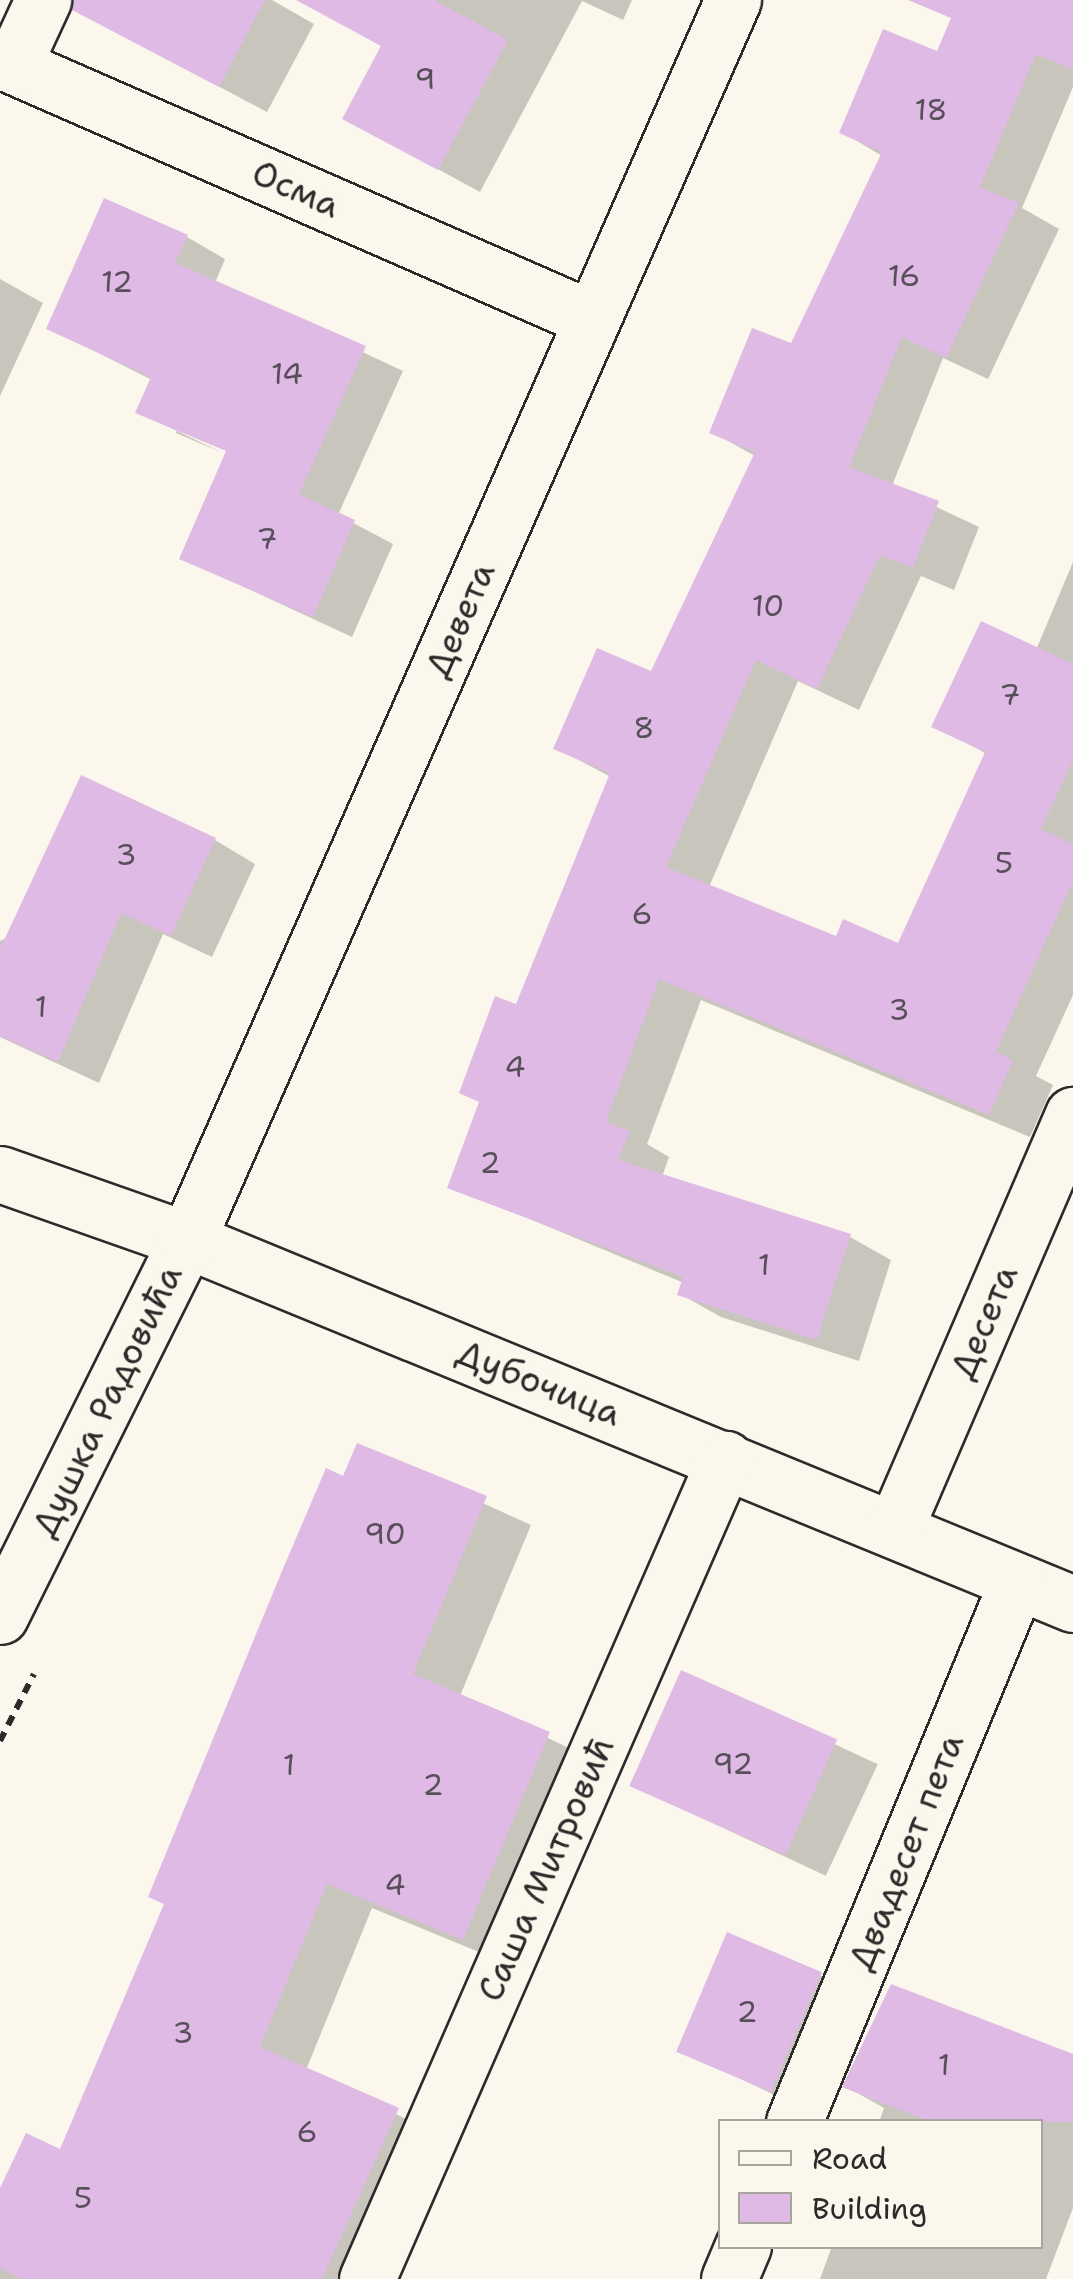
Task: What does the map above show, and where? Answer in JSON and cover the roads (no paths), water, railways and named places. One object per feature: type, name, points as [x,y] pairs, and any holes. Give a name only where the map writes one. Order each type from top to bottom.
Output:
[{"type":"street","points":[[7,62],[43,0]]},
{"type":"street","name":"Девета","points":[[186,1240],[733,0]]},
{"type":"street","name":"Осма","points":[[7,62],[592,319]]},
{"type":"street","name":"Десета","points":[[895,1528],[1073,1115]]},
{"type":"street","name":"Дубочица","points":[[0,1174],[186,1240],[1073,1604]]},
{"type":"street","name":"Душка Радовића","points":[[0,1616],[186,1240]]},
{"type":"street","name":"Саша Митровић","points":[[366,2279],[725,1459]]},
{"type":"street","name":"Двадесет пета","points":[[795,2119],[1018,1582]]},
{"type":"street","points":[[729,2279],[742,2249]]}]
